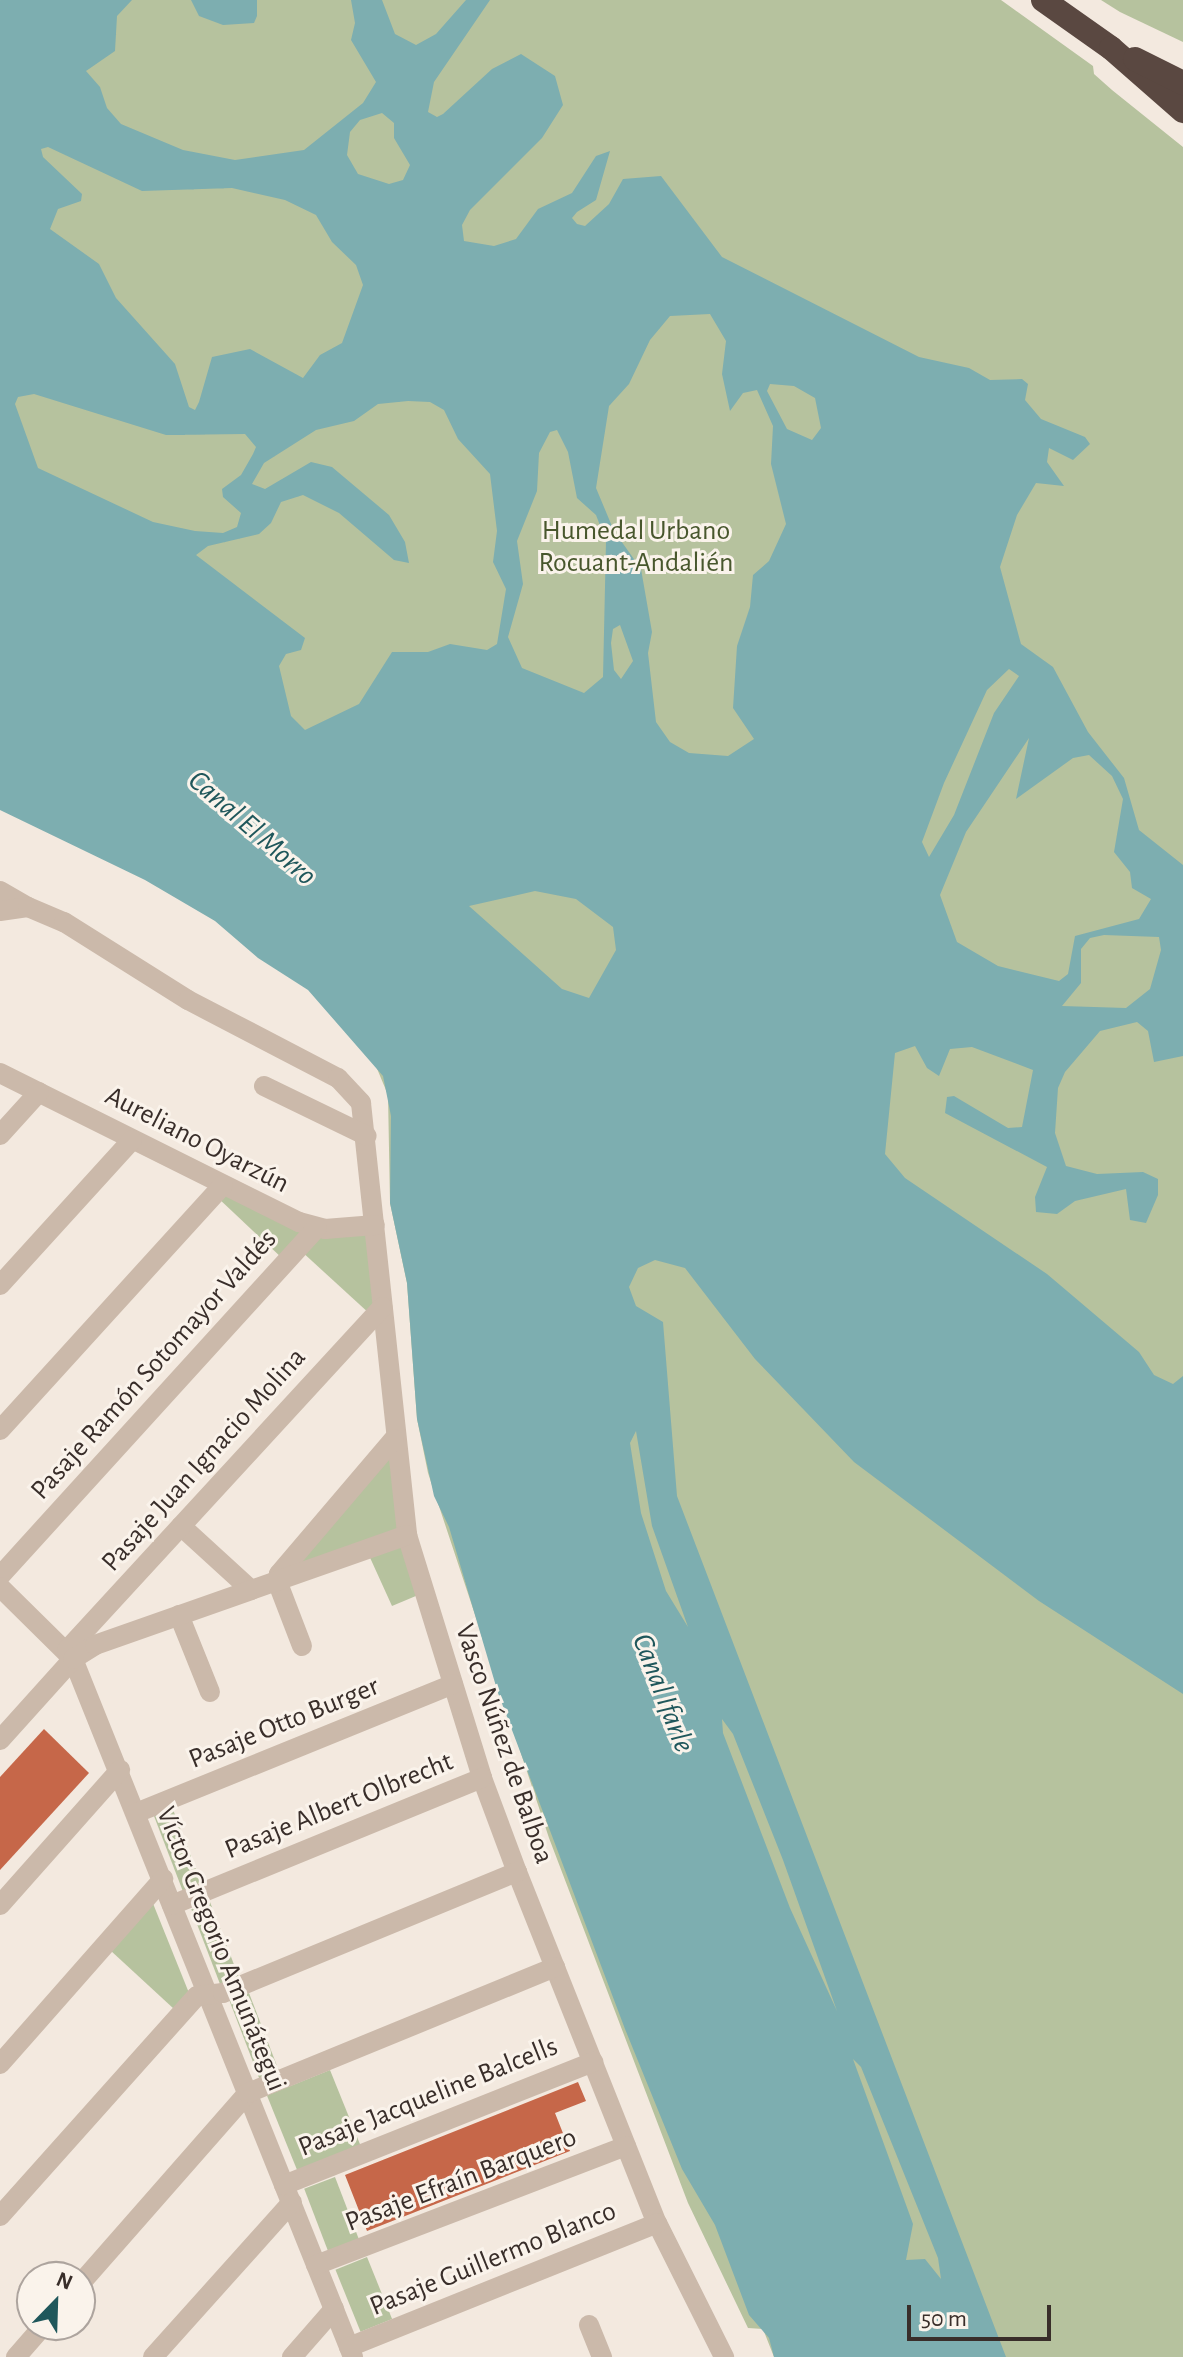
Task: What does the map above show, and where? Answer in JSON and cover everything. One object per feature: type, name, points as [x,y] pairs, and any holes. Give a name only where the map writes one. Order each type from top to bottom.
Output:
[{"type":"highway","points":[[1043,0],[1111,48],[1183,111]]},
{"type":"highway","points":[[1111,48],[1183,83]]},
{"type":"street","points":[[0,891],[28,907]]},
{"type":"street","points":[[0,911],[28,907]]},
{"type":"street","name":"Vasco Núñez de Balboa","points":[[28,907],[64,922],[188,1000],[338,1078],[356,1094],[364,1112],[367,1136],[394,1439],[407,1535],[482,1778],[517,1872],[657,2223],[724,2357]]},
{"type":"street","name":"Aureliano Oyarzún","points":[[0,1073],[223,1185],[317,1228],[375,1225]]},
{"type":"street","points":[[264,1086],[367,1136]]},
{"type":"street","points":[[0,1135],[39,1092]]},
{"type":"street","points":[[0,1285],[132,1140]]},
{"type":"street","points":[[0,1430],[223,1185]]},
{"type":"street","name":"Pasaje Ramón Sotomayor Valdés","points":[[0,1576],[317,1228]]},
{"type":"street","name":"Pasaje Juan Ignacio Molina","points":[[0,1740],[181,1526],[382,1307]]},
{"type":"street","points":[[302,1646],[277,1581],[287,1559],[394,1439]]},
{"type":"street","points":[[181,1526],[251,1590]]},
{"type":"street","points":[[70,1655],[407,1535]]},
{"type":"street","name":"Víctor Gregorio Amunátegui","points":[[0,1587],[70,1655],[120,1770],[351,2352]]},
{"type":"street","points":[[179,1615],[210,1692]]},
{"type":"street","name":"Pasaje Otto Burger","points":[[136,1813],[453,1684]]},
{"type":"street","points":[[0,1905],[120,1770]]},
{"type":"street","name":"Pasaje Albert Olbrecht","points":[[172,1905],[482,1778]]},
{"type":"street","points":[[0,2216],[189,2003],[207,1994],[223,1993],[517,1872]]},
{"type":"street","points":[[0,2064],[163,1879]]},
{"type":"street","points":[[96,2266],[248,2093],[555,1967]]},
{"type":"street","name":"Pasaje Jacqueline Balcells","points":[[153,2357],[288,2194],[593,2062]]},
{"type":"street","name":"Pasaje Efraín Barquero","points":[[316,2265],[626,2146]]},
{"type":"street","name":"Pasaje Guillermo Blanco","points":[[351,2352],[657,2223]]},
{"type":"street","points":[[292,2357],[334,2309]]},
{"type":"street","points":[[589,2325],[602,2357]]},
{"type":"street","points":[[16,2357],[30,2341]]},
{"type":"street","points":[[0,2350],[7,2357]]},
{"type":"green space","name":"Humedal Urbano Rocuant-Andalién","points":[[0,0],[1001,0],[1093,66],[1094,74],[1183,147],[1183,2357],[774,2357],[763,2329],[748,2328],[688,2203],[549,1838],[428,1473],[417,1419],[407,1283],[390,1203],[388,1095],[373,1059],[399,1074],[300,977],[188,896],[0,804]]},
{"type":"green space","points":[[1101,0],[1183,0],[1183,42],[1120,12]]},
{"type":"green space","points":[[225,1189],[303,1228],[283,1259],[217,1197]]},
{"type":"green space","points":[[374,1227],[380,1306],[371,1315],[300,1250],[318,1230]]},
{"type":"green space","points":[[392,1444],[405,1534],[284,1568]]},
{"type":"green space","points":[[406,1537],[423,1593],[392,1606],[367,1551]]},
{"type":"green space","points":[[172,1807],[202,1884],[183,1892],[153,1814]]},
{"type":"green space","points":[[152,1901],[189,1993],[174,2009],[110,1950]]},
{"type":"green space","points":[[210,1902],[240,1979],[221,1987],[191,1909]]},
{"type":"green space","points":[[249,1993],[279,2072],[260,2080],[229,2001]]},
{"type":"green space","points":[[330,2070],[361,2146],[298,2172],[267,2095]]},
{"type":"green space","points":[[335,2177],[359,2240],[328,2251],[304,2189]]},
{"type":"green space","points":[[367,2257],[392,2319],[361,2332],[335,2270]]},
{"type":"water","points":[[0,0],[132,0],[117,16],[115,51],[86,71],[100,87],[107,108],[121,124],[183,150],[235,160],[304,150],[363,103],[376,82],[351,40],[355,23],[351,0],[382,0],[395,34],[416,45],[436,34],[466,0],[490,0],[434,82],[428,112],[437,117],[443,114],[492,69],[521,54],[555,76],[563,105],[542,138],[470,210],[462,225],[464,241],[494,246],[516,239],[538,209],[572,193],[596,156],[610,151],[596,200],[572,218],[577,224],[585,226],[609,204],[623,179],[661,176],[722,257],[919,357],[969,368],[990,380],[1022,379],[1028,384],[1025,400],[1041,419],[1085,437],[1090,444],[1073,460],[1049,448],[1047,462],[1064,486],[1036,483],[1017,515],[1000,567],[1021,644],[1053,667],[1088,732],[1124,778],[1139,830],[1183,865],[1183,1056],[1154,1062],[1148,1031],[1137,1022],[1100,1031],[1065,1072],[1058,1088],[1055,1133],[1066,1166],[1097,1174],[1143,1172],[1158,1179],[1158,1195],[1146,1223],[1130,1220],[1126,1189],[1075,1201],[1057,1214],[1036,1212],[1035,1197],[1047,1167],[945,1113],[947,1097],[954,1096],[1008,1128],[1022,1127],[1033,1070],[972,1047],[950,1049],[939,1076],[927,1068],[915,1046],[895,1053],[885,1154],[905,1178],[1047,1274],[1139,1352],[1154,1375],[1173,1384],[1183,1376],[1183,1694],[1039,1601],[854,1462],[755,1359],[685,1268],[655,1260],[638,1268],[629,1287],[636,1306],[663,1322],[677,1496],[1006,2357],[774,2357],[769,2338],[749,2315],[715,2225],[682,2169],[625,2029],[498,1693],[449,1527],[434,1496],[417,1419],[407,1283],[390,1203],[391,1116],[383,1076],[308,990],[258,958],[215,921],[145,880],[0,810]],"holes":[[[382,113],[394,123],[394,138],[410,165],[403,180],[389,184],[358,174],[347,155],[350,132],[360,120]],[[48,147],[142,191],[232,188],[285,200],[316,215],[332,242],[356,265],[363,285],[342,343],[320,355],[303,378],[250,349],[212,357],[199,402],[195,410],[189,407],[175,364],[116,298],[99,264],[50,229],[58,209],[81,201],[82,194],[43,157],[41,149]],[[710,314],[726,341],[722,374],[730,411],[743,393],[757,390],[773,426],[771,464],[786,524],[769,561],[753,575],[750,607],[737,646],[733,708],[754,739],[728,756],[689,753],[670,742],[656,722],[648,653],[652,632],[641,569],[614,531],[596,488],[609,406],[629,384],[650,340],[670,316]],[[770,384],[794,386],[815,398],[821,428],[812,440],[787,429],[767,391]],[[34,394],[166,435],[245,434],[256,447],[241,475],[222,489],[223,497],[241,513],[237,527],[223,533],[153,522],[38,468],[15,404],[18,397]],[[430,402],[444,410],[458,439],[490,474],[497,531],[493,562],[506,589],[497,644],[487,650],[450,644],[428,652],[392,652],[359,704],[305,730],[291,716],[279,666],[286,654],[301,650],[305,638],[196,555],[208,546],[259,534],[271,523],[281,502],[303,495],[339,513],[394,560],[409,563],[405,542],[389,515],[332,467],[311,462],[265,489],[252,484],[264,463],[316,430],[354,421],[378,404]],[[557,430],[568,452],[577,498],[596,515],[606,541],[603,677],[584,693],[522,668],[508,637],[523,584],[517,541],[537,491],[539,453],[550,432]],[[620,625],[633,661],[621,679],[614,670],[611,643],[613,629]],[[1009,669],[1019,676],[994,713],[954,815],[929,857],[922,842],[944,783],[987,690]],[[1029,738],[1016,799],[1073,758],[1089,755],[1112,776],[1123,799],[1114,852],[1130,872],[1132,888],[1151,899],[1139,919],[1075,936],[1068,974],[1059,981],[998,966],[957,942],[940,895],[966,832]],[[535,891],[576,899],[613,927],[616,950],[589,998],[562,989],[469,906]],[[1104,935],[1159,937],[1161,950],[1150,989],[1126,1008],[1062,1006],[1081,983],[1081,949],[1090,938]],[[636,1431],[652,1526],[688,1627],[666,1591],[641,1513],[630,1443]],[[722,1719],[733,1734],[783,1860],[837,2011],[790,1908],[723,1733]],[[853,2059],[861,2067],[938,2258],[941,2279],[925,2259],[906,2260],[913,2224]]]},
{"type":"water","points":[[191,0],[257,0],[257,16],[254,23],[223,25],[199,16]]},
{"type":"building","points":[[44,1729],[89,1773],[0,1870],[0,1777]]},
{"type":"building","points":[[578,2082],[586,2101],[555,2113],[570,2151],[367,2231],[345,2175]]},
{"type":"water label","name":"Canal El Morro","points":[[252,828]]},
{"type":"water label","name":"Canal Ifarle","points":[[663,1693]]}]
